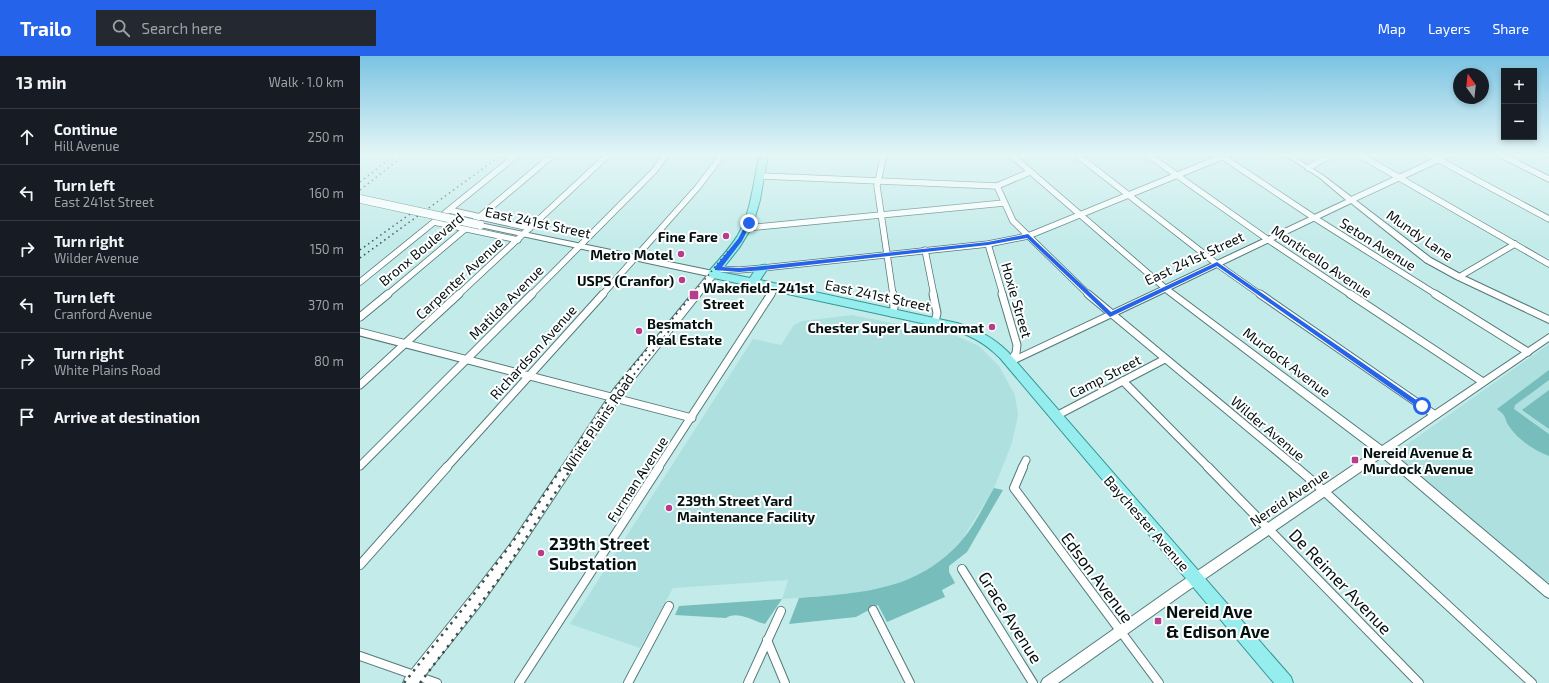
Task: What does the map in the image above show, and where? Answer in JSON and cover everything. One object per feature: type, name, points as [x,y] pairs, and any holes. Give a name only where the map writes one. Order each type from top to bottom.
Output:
[{"type":"main road","name":"White Plains Road","points":[[413,679],[515,547],[613,398],[737,245],[747,228],[758,183]]},
{"type":"main road","points":[[752,283],[763,268]]},
{"type":"main road","name":"East 241st Street","points":[[715,272],[752,283],[960,328],[977,334],[995,346],[1010,362]]},
{"type":"main road","name":"Baychester Avenue","points":[[1010,362],[1284,683]]},
{"type":"street","points":[[360,282],[482,183]]},
{"type":"street","name":"Bronx Boulevard","points":[[360,316],[518,183]]},
{"type":"street","name":"Carpenter Avenue","points":[[360,385],[578,183]]},
{"type":"street","name":"Matilda Avenue","points":[[360,466],[642,183]]},
{"type":"street","name":"Richardson Avenue","points":[[360,565],[701,183]]},
{"type":"street","points":[[877,183],[895,303],[892,313]]},
{"type":"street","points":[[915,183],[997,186],[1003,183]]},
{"type":"street","name":"Murdock Avenue","points":[[1043,183],[1164,288],[1383,452],[1549,592]]},
{"type":"street","points":[[1115,183],[1217,264],[1436,415]]},
{"type":"street","points":[[715,272],[988,244],[1028,236],[1156,183]]},
{"type":"street","name":"Monticello Avenue","points":[[1189,183],[1267,239],[1483,382]]},
{"type":"street","name":"Seton Avenue","points":[[1263,183],[1528,352]]},
{"type":"street","name":"Mundy Lane","points":[[1329,183],[1417,252],[1459,277],[1549,320]]},
{"type":"street","points":[[1351,200],[1388,183]]},
{"type":"street","points":[[1408,183],[1549,264]]},
{"type":"street","points":[[1482,183],[1549,219]]},
{"type":"street","name":"Wilder Avenue","points":[[997,186],[1013,221],[1110,314],[1324,491],[1532,683]]},
{"type":"street","name":"East 241st Street","points":[[360,199],[634,258],[715,272]]},
{"type":"street","name":"East 241st Street","points":[[1010,362],[1351,200]]},
{"type":"street","points":[[747,228],[1004,202]]},
{"type":"street","name":"East 241st Street","points":[[449,210],[478,216],[524,234]]},
{"type":"street","name":"East 241st Street","points":[[434,222],[465,229],[524,234]]},
{"type":"street","name":"Hoxie Street","points":[[988,244],[1017,345],[1016,353],[1010,362]]},
{"type":"street","points":[[1459,277],[1515,244]]},
{"type":"street","points":[[925,250],[937,313],[935,322]]},
{"type":"street","name":"Furman Avenue","points":[[519,683],[775,288]]},
{"type":"street","points":[[360,332],[692,418]]},
{"type":"street","name":"Nereid Avenue","points":[[1047,683],[1549,337]]},
{"type":"street","name":"Camp Street","points":[[1056,416],[1165,360]]},
{"type":"street","name":"De Reimer Avenue","points":[[1123,381],[1418,683]]},
{"type":"street","name":"Edson Avenue","points":[[1026,460],[1014,488],[1159,683]]},
{"type":"street","name":"Grace Avenue","points":[[962,569],[1033,683]]},
{"type":"street","points":[[628,683],[669,606]]},
{"type":"street","points":[[873,610],[910,683]]},
{"type":"street","points":[[748,683],[781,611]]},
{"type":"street","points":[[767,640],[785,683]]},
{"type":"street","points":[[360,656],[413,679],[437,683]]},
{"type":"shaded area","points":[[852,315],[957,336],[979,346],[999,366],[1015,395],[1018,415],[1012,443],[994,488],[962,540],[942,560],[923,573],[886,588],[855,594],[782,599],[788,580],[673,588],[640,648],[570,624],[753,339],[781,345],[794,325],[802,321]]},
{"type":"shaded area","points":[[1549,344],[1549,587],[1392,455]]},
{"type":"shaded area","points":[[1549,370],[1549,380],[1515,405],[1514,409],[1549,434],[1549,456],[1532,448],[1522,440],[1509,426],[1503,414],[1497,409]]},
{"type":"shaded area","points":[[1549,390],[1549,429],[1522,410]]},
{"type":"shaded area","points":[[994,488],[1003,490],[967,552],[949,566],[949,572],[955,583],[942,590],[945,597],[887,622],[878,605],[856,617],[789,624],[799,598],[866,591],[887,586],[927,570],[945,557],[967,534]]},
{"type":"shaded area","points":[[782,599],[765,624],[735,615],[726,618],[675,615],[679,606]]},
{"type":"railway","points":[[360,190],[369,183]]},
{"type":"railway","points":[[360,258],[463,183]]},
{"type":"railway","points":[[360,250],[410,214]]},
{"type":"railway","points":[[692,295],[729,250]]},
{"type":"railway","points":[[561,468],[623,378],[693,294]]},
{"type":"railway","points":[[615,398],[669,331]]},
{"type":"railway","points":[[571,468],[619,395]]},
{"type":"railway","points":[[404,683],[465,606],[520,532],[562,467]]},
{"type":"railway","points":[[420,683],[502,575],[572,467]]},
{"type":"place","name":"Fine Fare","points":[[726,236]]},
{"type":"place","name":"Metro Motel","points":[[681,254]]},
{"type":"place","name":"USPS (Cranfor)","points":[[682,280]]},
{"type":"place","name":"Wakefield–241st Street","points":[[694,295]]},
{"type":"place","name":"Chester Super Laundromat","points":[[992,327]]},
{"type":"place","name":"Besmatch Real Estate","points":[[639,331]]},
{"type":"place","name":"Nereid Avenue & Murdock Avenue","points":[[1355,460]]},
{"type":"place","name":"239th Street Yard Maintenance Facility","points":[[669,508]]},
{"type":"place","name":"239th Street Substation","points":[[541,553]]},
{"type":"place","name":"Nereid Ave & Edison Ave","points":[[1158,621]]},
{"type":"route","points":[[749,223],[740,240],[717,269],[751,270],[988,244],[1028,236],[1110,314],[1217,264],[1422,406]]}]
